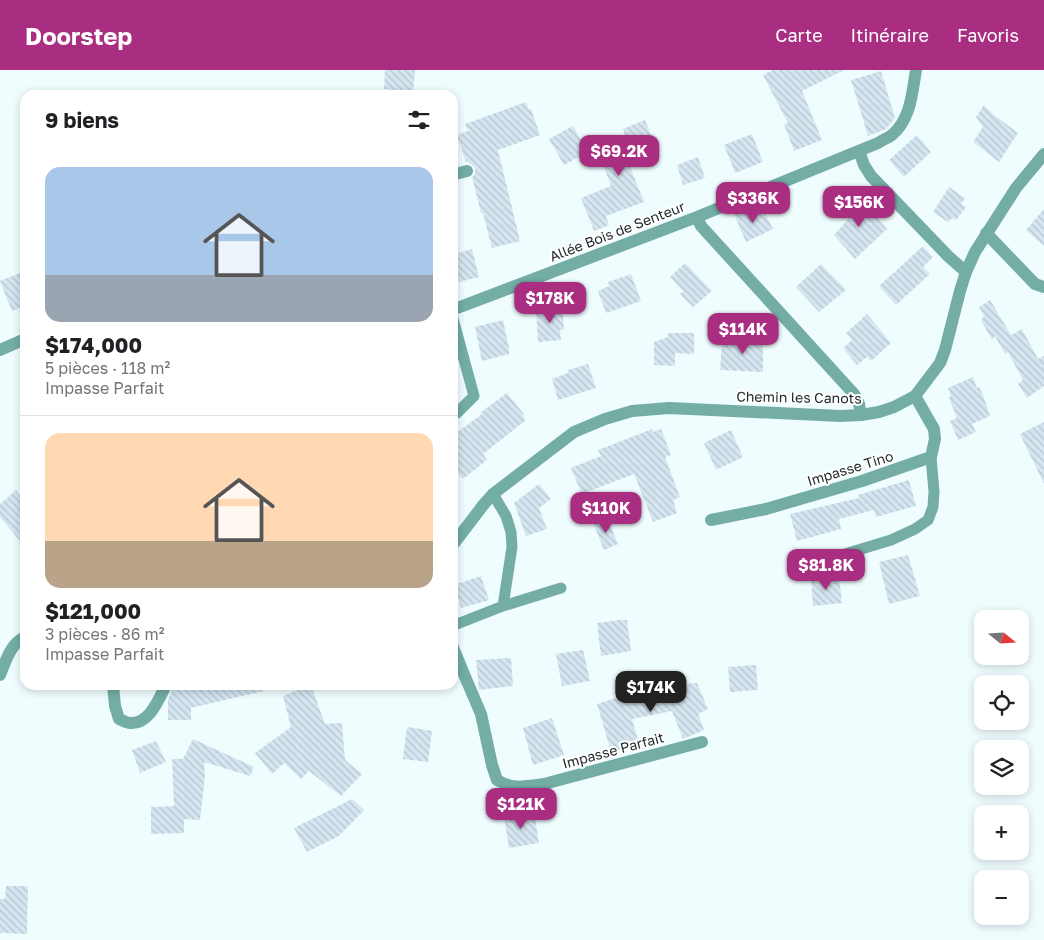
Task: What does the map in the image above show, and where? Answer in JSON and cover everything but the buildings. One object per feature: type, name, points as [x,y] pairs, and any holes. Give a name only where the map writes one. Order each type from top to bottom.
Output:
[{"type":"street","name":"Allée Bois de Senteur","points":[[458,308],[697,217],[891,136],[903,122],[908,110],[916,70]]},
{"type":"street","points":[[859,150],[864,165],[871,176],[948,256],[966,272]]},
{"type":"street","name":"Chemin les Canots","points":[[458,538],[493,494],[574,432],[605,419],[632,411],[668,408],[840,416],[861,415],[880,412],[915,396],[940,363],[960,291],[975,252],[1016,188],[1044,154]]},
{"type":"street","points":[[458,173],[467,171]]},
{"type":"street","points":[[697,217],[701,226],[854,394],[859,404],[861,415]]},
{"type":"street","points":[[986,233],[1035,284],[1044,287]]},
{"type":"street","points":[[0,350],[20,341]]},
{"type":"street","points":[[915,396],[934,429],[935,439],[931,458]]},
{"type":"street","name":"Impasse Tino","points":[[712,520],[766,509],[862,481],[931,458]]},
{"type":"street","points":[[0,675],[13,646],[20,639]]},
{"type":"street","name":"Impasse Parfait","points":[[458,660],[481,714],[497,780],[504,785],[519,787],[544,784],[702,742]]},
{"type":"street","points":[[113,690],[115,706],[119,718],[128,723],[139,722],[152,711],[163,690]]},
{"type":"lane","points":[[458,337],[474,396],[458,412]]},
{"type":"lane","points":[[809,565],[892,540],[915,530],[928,520],[933,507],[934,492],[931,458]]},
{"type":"lane","points":[[493,494],[506,516],[511,532],[512,547],[503,606]]},
{"type":"lane","points":[[458,624],[503,606],[561,588]]}]
